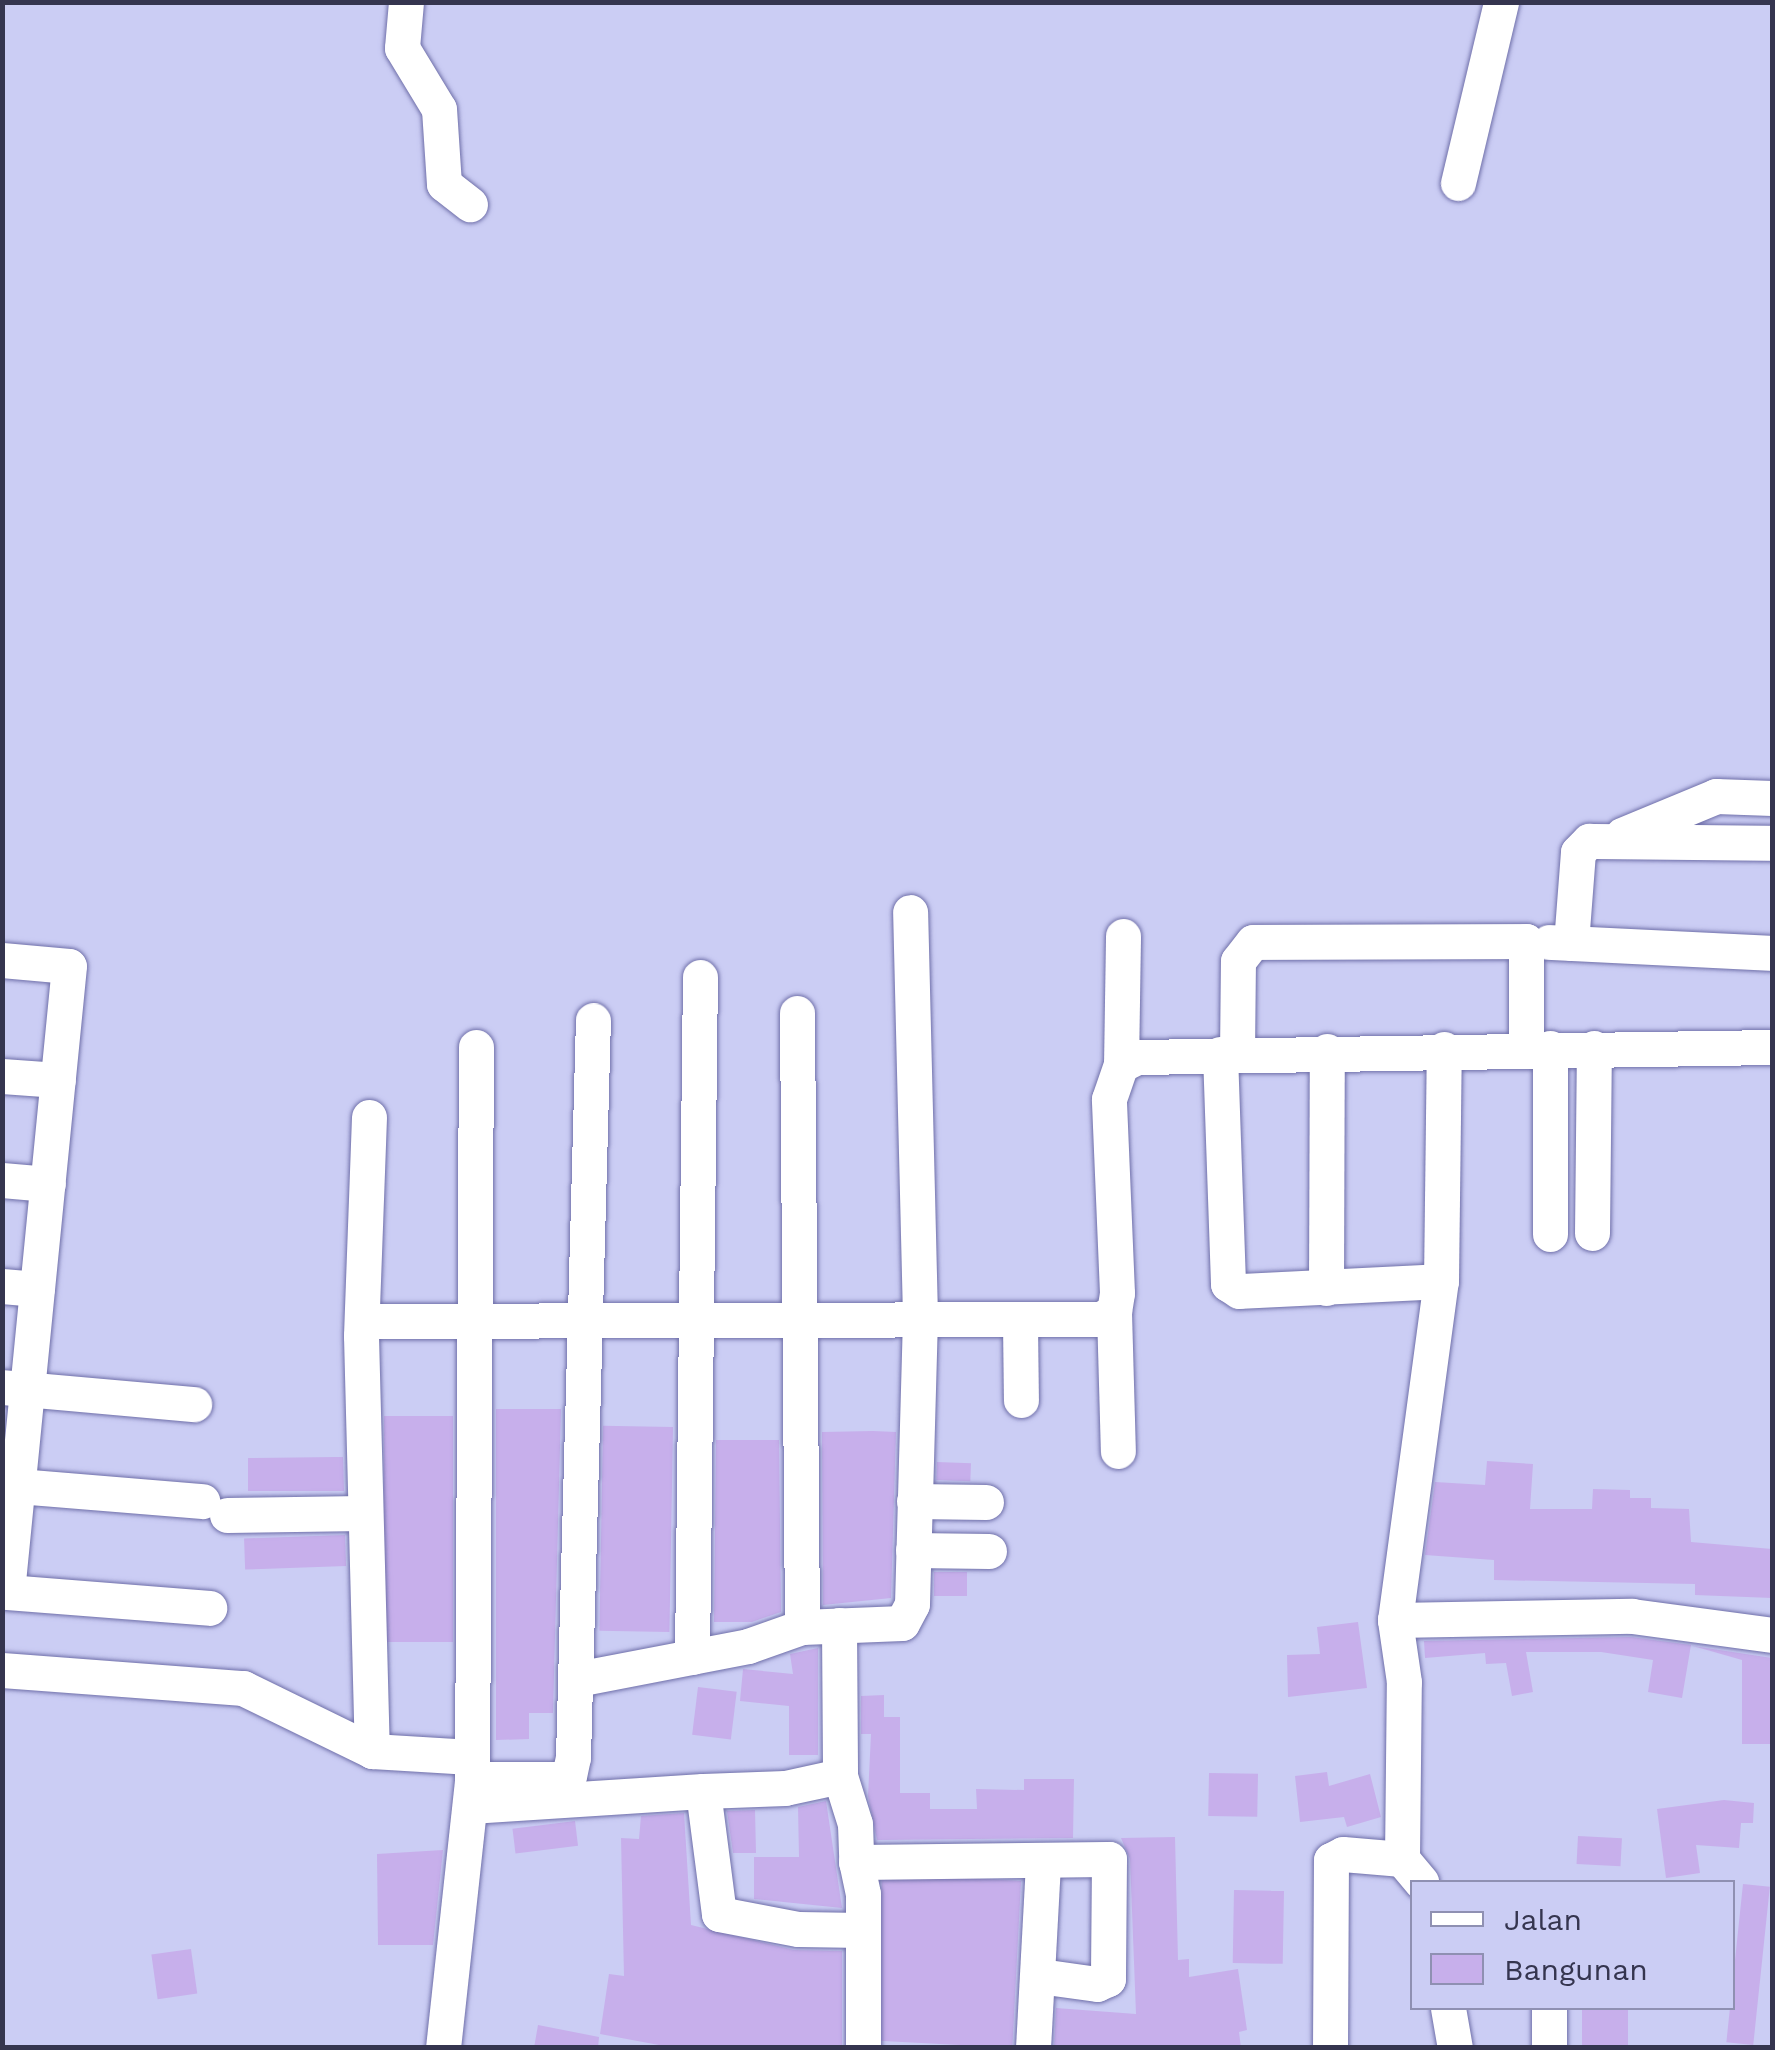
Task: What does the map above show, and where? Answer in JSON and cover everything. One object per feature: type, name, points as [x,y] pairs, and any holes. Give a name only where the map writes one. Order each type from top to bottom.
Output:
[{"type":"street","points":[[406,2],[402,48],[439,109],[443,179],[470,204]]},
{"type":"street","points":[[1458,184],[1502,2]]},
{"type":"street","points":[[1618,837],[1716,796],[1772,798]]},
{"type":"street","points":[[1714,841],[1716,796]]},
{"type":"street","points":[[1571,944],[1578,852],[1589,841],[1618,837],[1772,843]]},
{"type":"street","points":[[577,1679],[692,1657],[802,1627],[910,1618],[920,1316],[910,912]]},
{"type":"street","points":[[1118,1450],[1109,1099],[1121,1065],[1123,936]]},
{"type":"street","points":[[1526,941],[1538,1048],[1550,1234]]},
{"type":"street","points":[[1441,1281],[1240,1291],[1224,1277],[1229,1054],[1238,961],[1253,942],[1526,941],[1772,952]]},
{"type":"street","points":[[2,960],[69,966],[48,1184],[20,1288],[8,1592],[209,1608]]},
{"type":"street","points":[[692,1657],[692,1319],[700,978]]},
{"type":"street","points":[[797,1013],[802,1627]]},
{"type":"street","points":[[471,1781],[570,1776],[577,1679],[593,1020]]},
{"type":"street","points":[[1121,1065],[1137,1056],[1327,1050],[1772,1046]]},
{"type":"street","points":[[443,2048],[471,1781],[476,1047]]},
{"type":"street","points":[[1330,2048],[1328,1867],[1343,1854],[1411,1871],[1404,1682],[1396,1620],[1441,1281],[1444,1048]]},
{"type":"street","points":[[1592,1233],[1594,1048]]},
{"type":"street","points":[[1326,1288],[1327,1050]]},
{"type":"street","points":[[2,1076],[58,1080]]},
{"type":"street","points":[[369,1117],[362,1321],[372,1752]]},
{"type":"street","points":[[2,1180],[48,1184]]},
{"type":"street","points":[[362,1321],[474,1324],[920,1316],[1020,1323],[1100,1319],[1114,1312]]},
{"type":"street","points":[[1020,1323],[1021,1400]]},
{"type":"street","points":[[15,1389],[194,1404]]},
{"type":"street","points":[[14,1464],[215,1508],[364,1514]]},
{"type":"street","points":[[914,1500],[986,1502]]},
{"type":"street","points":[[913,1550],[989,1551]]},
{"type":"street","points":[[1396,1620],[1632,1616],[1772,1635]]},
{"type":"street","points":[[839,1625],[840,1776],[855,1824],[863,1930],[863,2048]]},
{"type":"street","points":[[2,1670],[242,1688],[372,1752],[471,1781],[703,1792],[784,1788],[840,1776]]},
{"type":"street","points":[[703,1792],[719,1914],[798,1929],[863,1930]]},
{"type":"street","points":[[856,1862],[966,1856],[1043,1862],[1109,1859],[1113,1906],[1103,1984],[1040,1976]]},
{"type":"street","points":[[1033,2048],[1040,1976],[1043,1862]]},
{"type":"street","points":[[1448,2010],[1455,2048]]},
{"type":"street","points":[[1549,2010],[1549,2048]]},
{"type":"building","points":[[496,1409],[561,1409],[553,1713],[529,1713],[529,1739],[496,1740]]},
{"type":"building","points":[[384,1416],[453,1416],[453,1642],[384,1642]]},
{"type":"building","points":[[603,1426],[673,1427],[669,1632],[599,1631]]},
{"type":"building","points":[[822,1432],[896,1432],[891,1598],[823,1605]]},
{"type":"building","points":[[716,1440],[779,1440],[781,1612],[752,1622],[714,1622]]},
{"type":"building","points":[[343,1457],[344,1491],[248,1491],[248,1458]]},
{"type":"building","points":[[1487,1461],[1533,1464],[1530,1509],[1592,1509],[1593,1489],[1630,1490],[1630,1498],[1651,1498],[1651,1508],[1689,1509],[1691,1542],[1772,1549],[1772,1598],[1695,1595],[1695,1584],[1494,1580],[1494,1560],[1425,1555],[1435,1482],[1485,1485]]},
{"type":"building","points":[[937,1462],[971,1463],[970,1481],[936,1480]]},
{"type":"building","points":[[345,1535],[346,1566],[245,1570],[244,1539]]},
{"type":"building","points":[[934,1572],[967,1572],[967,1596],[934,1596]]},
{"type":"building","points":[[1358,1622],[1367,1688],[1288,1697],[1287,1655],[1320,1654],[1317,1627]]},
{"type":"building","points":[[1631,1637],[1691,1645],[1682,1698],[1648,1692],[1653,1660],[1601,1652],[1526,1652],[1533,1692],[1512,1696],[1506,1663],[1486,1664],[1485,1653],[1425,1658],[1424,1641]]},
{"type":"building","points":[[1693,1646],[1772,1658],[1772,1744],[1742,1744],[1742,1660]]},
{"type":"building","points":[[818,1648],[818,1755],[789,1755],[789,1706],[740,1701],[743,1669],[793,1674],[790,1654]]},
{"type":"building","points":[[698,1687],[737,1692],[731,1739],[692,1735]]},
{"type":"building","points":[[884,1695],[884,1717],[900,1717],[900,1793],[930,1793],[930,1809],[977,1809],[976,1789],[1024,1790],[1024,1779],[1074,1779],[1073,1838],[877,1840],[868,1796],[871,1734],[861,1734],[861,1696]]},
{"type":"building","points":[[1327,1772],[1329,1786],[1370,1774],[1381,1817],[1347,1827],[1344,1817],[1300,1822],[1295,1776]]},
{"type":"building","points":[[1209,1773],[1258,1774],[1257,1817],[1208,1816]]},
{"type":"building","points":[[1724,1800],[1754,1803],[1753,1823],[1741,1823],[1739,1848],[1696,1845],[1700,1873],[1666,1878],[1657,1809]]},
{"type":"building","points":[[826,1801],[842,1908],[754,1899],[754,1857],[799,1857],[798,1807]]},
{"type":"building","points":[[755,1810],[756,1853],[733,1853],[727,1811]]},
{"type":"building","points":[[684,1813],[691,1925],[794,1950],[842,1951],[842,2048],[675,2048],[600,2034],[609,1974],[624,1976],[621,1838],[639,1839],[641,1816]]},
{"type":"building","points":[[575,1821],[578,1846],[516,1853],[512,1829]]},
{"type":"building","points":[[1578,1836],[1622,1838],[1620,1866],[1577,1864]]},
{"type":"building","points":[[1175,1837],[1178,1960],[1189,1959],[1189,1977],[1238,1969],[1247,2030],[1239,2032],[1241,2048],[1054,2048],[1056,2008],[1136,2014],[1130,1859],[1121,1838]]},
{"type":"building","points":[[443,1850],[433,1945],[378,1945],[377,1854]]},
{"type":"building","points":[[882,1874],[1021,1881],[1012,2048],[873,2040]]},
{"type":"building","points":[[1743,1884],[1770,1887],[1753,2045],[1726,2042],[1730,2010],[1735,2010],[1735,1960]]},
{"type":"building","points":[[1234,1890],[1284,1891],[1283,1964],[1233,1963]]},
{"type":"building","points":[[191,1949],[197,1994],[158,1999],[151,1955]]},
{"type":"building","points":[[1582,2010],[1628,2010],[1628,2048],[1582,2048]]},
{"type":"building","points":[[538,2025],[599,2037],[598,2048],[534,2048]]}]
